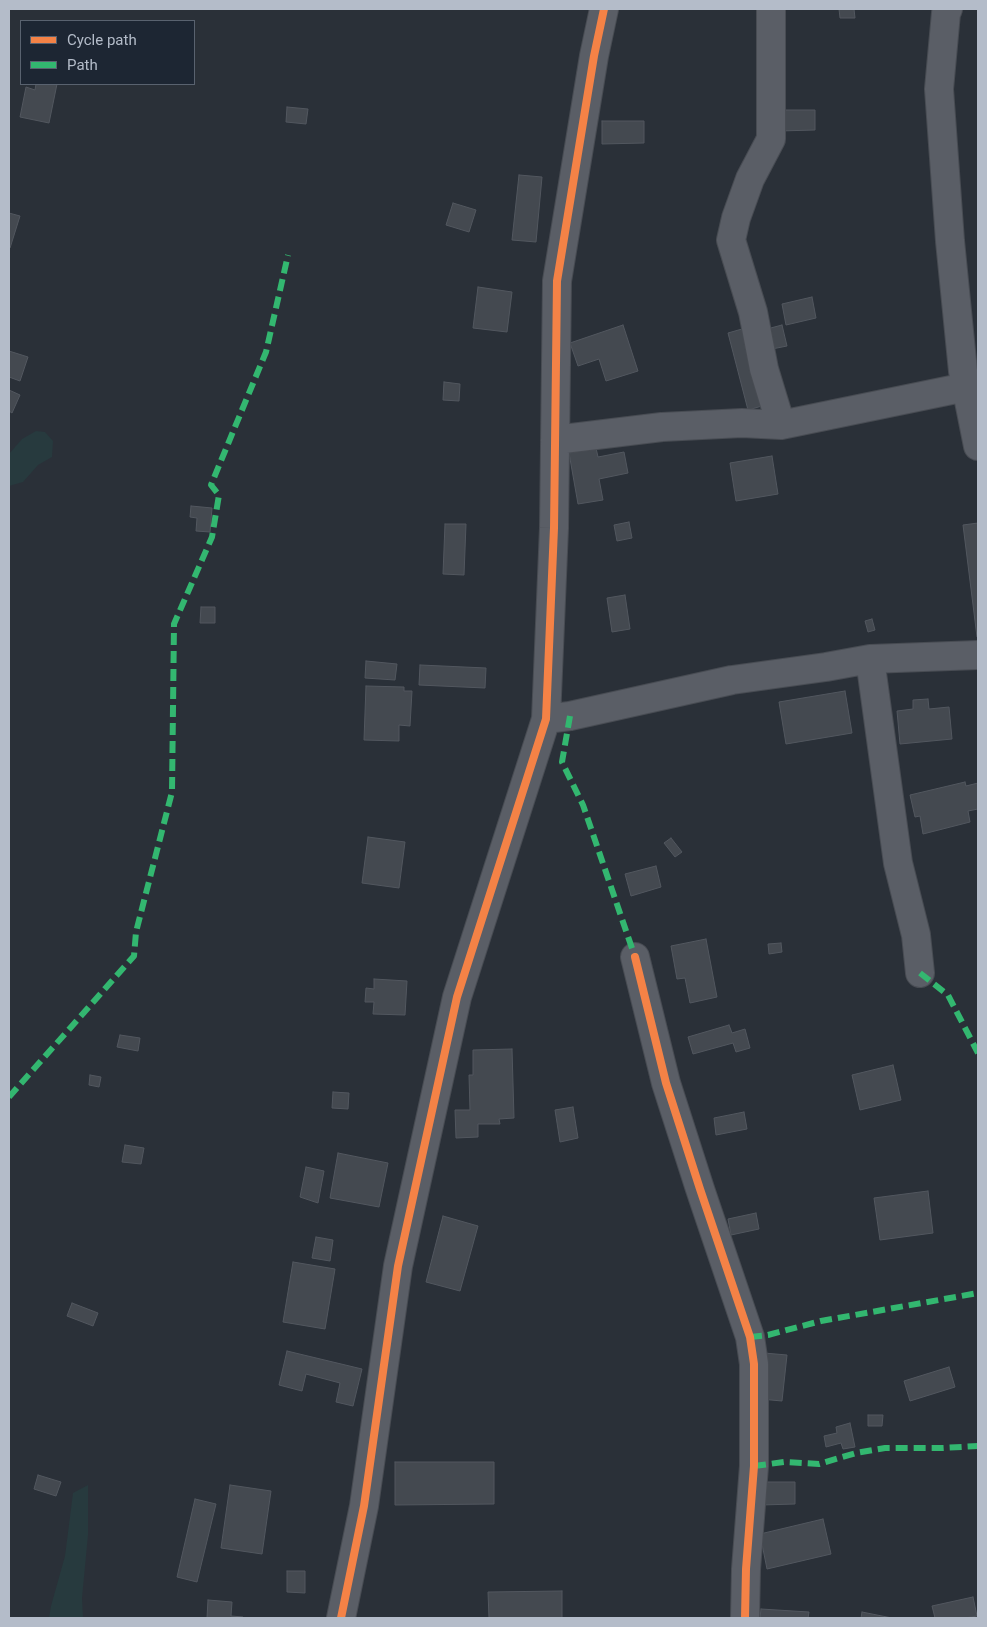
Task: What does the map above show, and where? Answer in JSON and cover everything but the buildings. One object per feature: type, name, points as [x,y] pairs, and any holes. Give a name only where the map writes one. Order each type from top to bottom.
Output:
[{"type":"street","points":[[341,1618],[364,1506],[398,1266],[457,998],[546,719],[554,528],[557,280],[594,56],[604,9]]},
{"type":"street","points":[[771,9],[771,139],[750,180],[736,218],[731,240],[753,312],[764,369],[781,425]]},
{"type":"street","points":[[948,9],[946,13],[939,88],[950,241],[966,387],[978,446]]},
{"type":"street","points":[[555,440],[662,427],[742,423],[781,425],[966,387]]},
{"type":"street","points":[[546,719],[570,716],[732,680],[826,668],[870,659],[978,655]]},
{"type":"street","points":[[870,659],[898,863],[916,935],[920,973]]},
{"type":"street","points":[[635,956],[666,1083],[750,1337],[754,1364],[754,1466],[746,1569],[746,1618]]},
{"type":"green space","points":[[36,431],[45,432],[53,441],[52,457],[38,465],[23,482],[9,486],[9,454],[22,439]]},
{"type":"green space","points":[[88,1485],[88,1535],[82,1598],[83,1618],[49,1618],[65,1556],[73,1493]]},
{"type":"marked path","points":[[9,1097],[134,956],[136,932],[172,792],[174,624],[212,537],[219,495],[211,485],[266,352],[288,255]]},
{"type":"marked path","points":[[570,716],[562,762],[583,805],[635,957]]},
{"type":"marked path","points":[[920,973],[948,995],[978,1053]]},
{"type":"marked path","points":[[750,1337],[768,1335],[821,1321],[978,1293]]},
{"type":"marked path","points":[[754,1466],[784,1462],[819,1464],[856,1453],[885,1448],[978,1446]]},
{"type":"cycle path","points":[[341,1618],[364,1506],[398,1266],[457,997],[546,719],[554,528],[557,281],[594,56],[604,9]]},
{"type":"cycle path","points":[[635,957],[666,1083],[750,1337],[754,1364],[754,1466],[746,1569],[745,1618]]}]
